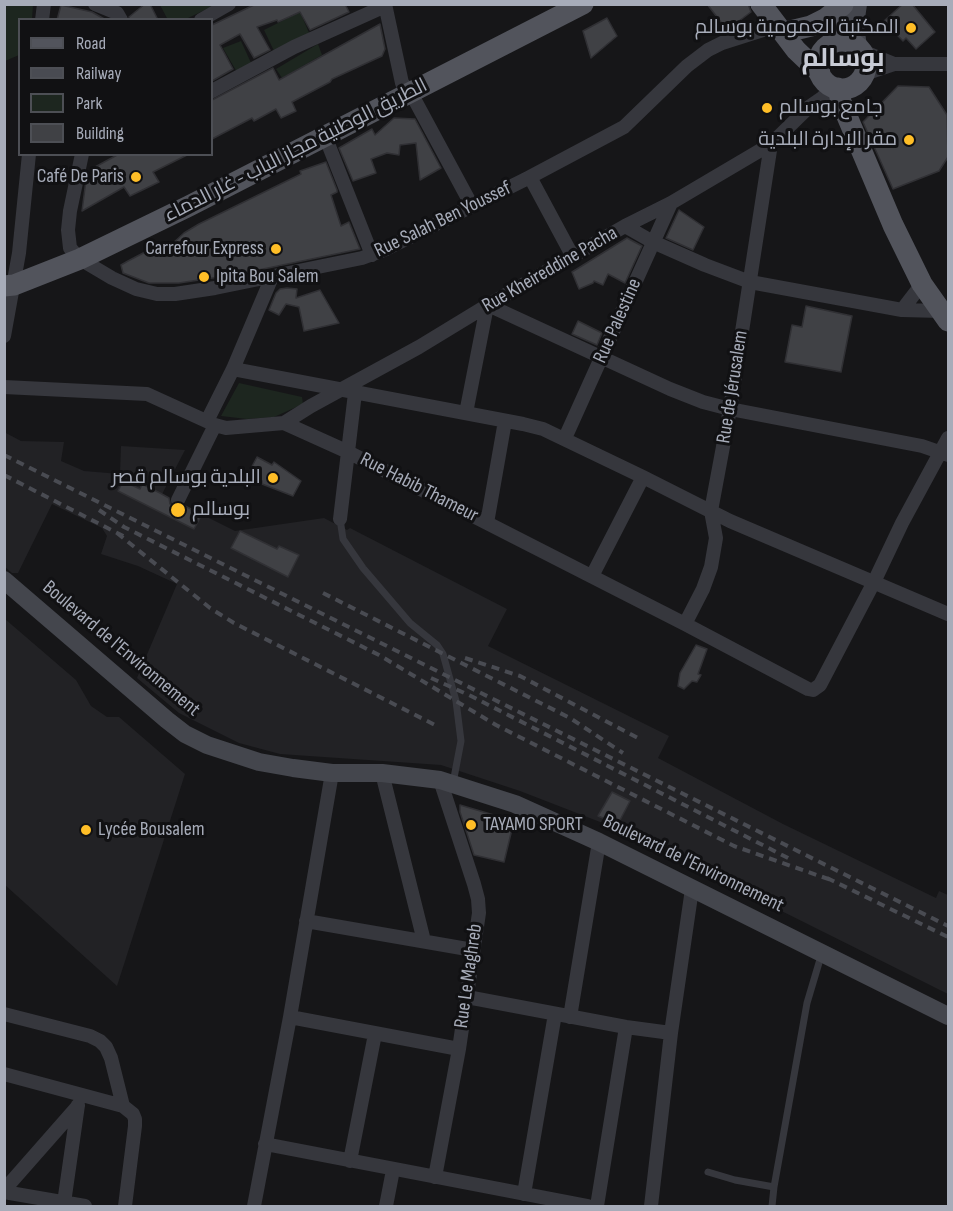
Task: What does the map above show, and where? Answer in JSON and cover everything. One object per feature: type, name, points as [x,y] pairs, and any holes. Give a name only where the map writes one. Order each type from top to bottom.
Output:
[{"type":"main road","name":"الطريق الوطنية مجاز الباب - غار الدماء","points":[[11,270],[75,254],[186,199],[325,136],[555,4]]},
{"type":"main road","name":"الطريق الوطنية مجاز الباب - غار الدماء","points":[[186,199],[270,152],[583,4]]},
{"type":"main road","points":[[762,4],[796,50],[839,82]]},
{"type":"main road","points":[[780,28],[818,22],[843,5]]},
{"type":"main road","points":[[780,28],[830,45]]},
{"type":"main road","points":[[839,82],[865,58],[860,49],[841,41],[830,45],[819,61],[839,82],[847,116],[893,225],[922,284],[945,316]]},
{"type":"street","points":[[94,4],[117,13],[119,18]]},
{"type":"street","points":[[204,18],[229,4]]},
{"type":"street","points":[[858,4],[855,25],[860,49],[894,64]]},
{"type":"street","points":[[213,89],[294,47],[385,5],[406,88],[472,206]]},
{"type":"street","points":[[830,45],[843,5]]},
{"type":"street","name":"Rue Salah Ben Youssef","points":[[75,254],[112,278],[136,289],[157,294],[195,291],[372,255],[530,177],[624,127],[687,66],[708,50],[766,29],[780,28]]},
{"type":"street","points":[[839,82],[894,64],[948,64]]},
{"type":"street","name":"Rue Kheireddine Pacha","points":[[284,423],[625,226],[672,203],[771,144],[809,106],[839,82]]},
{"type":"street","points":[[325,136],[372,255]]},
{"type":"street","name":"Rue de Jérusalem","points":[[685,624],[703,589],[711,567],[716,538],[711,512],[730,409],[771,144]]},
{"type":"street","points":[[4,336],[11,270],[29,156]]},
{"type":"street","points":[[75,254],[68,220],[82,156]]},
{"type":"street","points":[[530,177],[573,257]]},
{"type":"street","name":"Rue Palestine","points":[[565,438],[672,203]]},
{"type":"street","points":[[625,226],[653,242],[750,282],[945,316]]},
{"type":"street","points":[[178,500],[272,277]]},
{"type":"street","points":[[902,310],[922,284]]},
{"type":"street","points":[[466,413],[487,305],[670,389],[730,409],[945,453]]},
{"type":"street","points":[[233,369],[543,429],[711,512],[948,614]]},
{"type":"street","points":[[4,387],[147,394],[211,423],[236,428],[284,423]]},
{"type":"street","points":[[340,519],[346,451],[355,393]]},
{"type":"street","points":[[487,523],[505,421]]},
{"type":"street","name":"Rue Habib Thameur","points":[[284,423],[346,451],[808,689],[813,690],[820,686],[874,582]]},
{"type":"street","points":[[874,582],[902,523],[945,453],[948,438]]},
{"type":"street","points":[[592,576],[644,477]]},
{"type":"street","name":"Boulevard de l'Environnement","points":[[4,580],[167,720],[185,734],[215,748],[259,762],[332,773],[382,773],[447,781],[515,804],[599,842],[948,1016]]},
{"type":"street","points":[[254,1206],[290,1017],[332,773]]},
{"type":"street","points":[[382,773],[424,940]]},
{"type":"street","name":"Rue Le Maghreb","points":[[435,1177],[459,1049],[478,913],[478,899],[447,781]]},
{"type":"street","points":[[570,1017],[599,842]]},
{"type":"street","points":[[651,1206],[671,1033],[692,889]]},
{"type":"street","points":[[306,921],[473,950]]},
{"type":"street","points":[[467,997],[626,1027],[671,1033]]},
{"type":"street","points":[[4,1014],[90,1036],[100,1041],[111,1058],[123,1106]]},
{"type":"street","points":[[524,1194],[555,1014]]},
{"type":"street","points":[[290,1017],[459,1049]]},
{"type":"street","points":[[597,1206],[626,1027]]},
{"type":"street","points":[[350,1161],[375,1034]]},
{"type":"street","points":[[4,1074],[79,1100],[123,1106],[132,1114],[135,1126],[125,1206]]},
{"type":"street","points":[[79,1100],[4,1191],[85,1206]]},
{"type":"street","points":[[64,1203],[79,1100]]},
{"type":"street","points":[[265,1144],[588,1206]]},
{"type":"street","points":[[386,1206],[393,1170]]},
{"type":"lane","points":[[340,519],[343,539],[363,568],[410,623],[437,645],[443,654],[456,701],[461,741],[447,781]]},
{"type":"lane","points":[[772,1206],[807,1003],[822,953]]},
{"type":"lane","points":[[708,1172],[735,1180],[774,1187]]},
{"type":"shaded area","points":[[4,432],[21,441],[64,442],[61,461],[84,471],[120,474],[121,446],[185,450],[160,498],[169,503],[171,499],[235,531],[324,518],[347,530],[350,528],[507,609],[488,646],[669,736],[658,758],[783,824],[936,898],[939,891],[948,895],[948,994],[613,827],[520,791],[441,765],[280,754],[239,743],[179,713],[137,678],[177,584],[138,566],[101,554],[107,536],[102,528],[52,504],[18,573],[12,573],[5,567]]},
{"type":"shaded area","name":"Lycée Bousalem","points":[[5,619],[76,680],[91,706],[107,717],[119,717],[185,774],[117,986],[5,885]]},
{"type":"green space","points":[[5,4],[33,5],[32,18],[18,18],[18,55],[5,61]]},
{"type":"green space","points":[[160,5],[215,5],[188,18],[167,18]]},
{"type":"green space","points":[[300,12],[310,35],[275,53],[264,30]]},
{"type":"green space","points":[[241,41],[252,65],[238,74],[223,48]]},
{"type":"green space","points":[[318,44],[322,55],[282,78],[276,69]]},
{"type":"green space","points":[[239,383],[302,397],[303,404],[274,417],[247,419],[221,416]]},
{"type":"building","points":[[145,4],[150,4],[157,18],[129,18]]},
{"type":"building","points":[[256,4],[345,4],[349,12],[310,30],[300,12],[278,22],[277,20],[257,27],[270,50],[254,58],[240,34],[220,45],[233,69],[213,80],[213,25]]},
{"type":"building","points":[[707,4],[748,4],[751,12],[727,30]]},
{"type":"building","name":"المكتبة العمومية بوسالم","points":[[903,4],[912,4],[935,32],[916,49],[906,38],[903,41],[884,21]]},
{"type":"building","points":[[61,5],[92,12],[102,18],[58,18]]},
{"type":"building","points":[[607,18],[617,36],[591,58],[583,31]]},
{"type":"building","points":[[380,24],[385,49],[382,56],[332,79],[292,102],[296,111],[281,118],[276,109],[254,121],[252,118],[213,138],[213,99],[273,68],[279,80]]},
{"type":"building","name":"مقر الإدارة البلدية","points":[[898,86],[929,87],[947,115],[948,157],[939,171],[893,189],[863,122]]},
{"type":"building","points":[[394,118],[415,119],[441,168],[420,180],[416,143],[400,145],[399,155],[387,153],[371,159],[376,173],[353,181],[339,148],[372,129],[375,135]]},
{"type":"building","points":[[115,156],[185,156],[153,172],[159,182],[130,196],[124,187],[82,211],[86,180],[98,174],[95,167]]},
{"type":"building","points":[[326,162],[337,190],[331,195],[341,226],[349,222],[360,249],[239,274],[179,283],[149,283],[123,273],[121,265],[128,261],[147,251],[171,245],[184,233],[199,224],[301,174],[300,171]]},
{"type":"building","points":[[679,210],[704,227],[693,250],[666,238]]},
{"type":"building","points":[[627,238],[642,246],[625,283],[608,274],[603,285],[594,281],[579,289],[572,272]]},
{"type":"building","points":[[280,289],[297,289],[296,298],[320,290],[339,323],[304,331],[299,307],[286,304],[279,315],[269,310],[276,293]]},
{"type":"building","points":[[806,306],[852,316],[841,372],[785,362],[792,325],[802,327]]},
{"type":"building","points":[[578,321],[602,333],[597,345],[572,334]]},
{"type":"building","points":[[257,457],[272,465],[274,462],[301,481],[293,496],[262,484],[262,481],[248,474]]},
{"type":"building","points":[[123,481],[140,489],[142,484],[160,493],[169,498],[170,504],[175,508],[185,506],[193,510],[191,514],[200,518],[194,529],[118,491]]},
{"type":"building","points":[[240,531],[277,549],[279,546],[299,555],[288,577],[231,548]]},
{"type":"building","points":[[696,645],[707,649],[698,674],[701,675],[697,682],[692,681],[684,689],[678,686],[680,673]]},
{"type":"building","points":[[612,792],[630,801],[618,824],[598,816]]},
{"type":"building","points":[[460,805],[514,821],[504,862],[474,855],[460,812]]},
{"type":"railway","points":[[4,455],[948,926]]},
{"type":"railway","points":[[4,475],[125,537]]},
{"type":"railway","points":[[99,510],[124,527],[379,655],[496,725],[734,846],[834,881]]},
{"type":"railway","points":[[117,533],[210,608],[234,623],[439,727]]},
{"type":"railway","points":[[323,593],[570,718],[623,753]]},
{"type":"railway","points":[[465,658],[520,676],[638,738]]},
{"type":"railway","points":[[431,678],[471,696],[790,859]]},
{"type":"railway","points":[[827,878],[948,937]]},
{"type":"place","name":"المكتبة العمومية بوسالم","points":[[911,28]]},
{"type":"place","name":"جامع بوسالم","points":[[767,108]]},
{"type":"place","name":"مقر الإدارة البلدية","points":[[909,140]]},
{"type":"place","name":"Café De Paris","points":[[136,177]]},
{"type":"place","name":"Carrefour Express","points":[[276,249]]},
{"type":"place","name":"Ipita Bou Salem","points":[[204,277]]},
{"type":"place","name":"البلدية بوسالم قصر","points":[[273,478]]},
{"type":"place","name":"بوسالم","points":[[178,510]]},
{"type":"place","name":"TAYAMO SPORT","points":[[471,825]]},
{"type":"place","name":"Lycée Bousalem","points":[[86,830]]},
{"type":"district","name":"بوسالم","points":[[843,59]]}]
